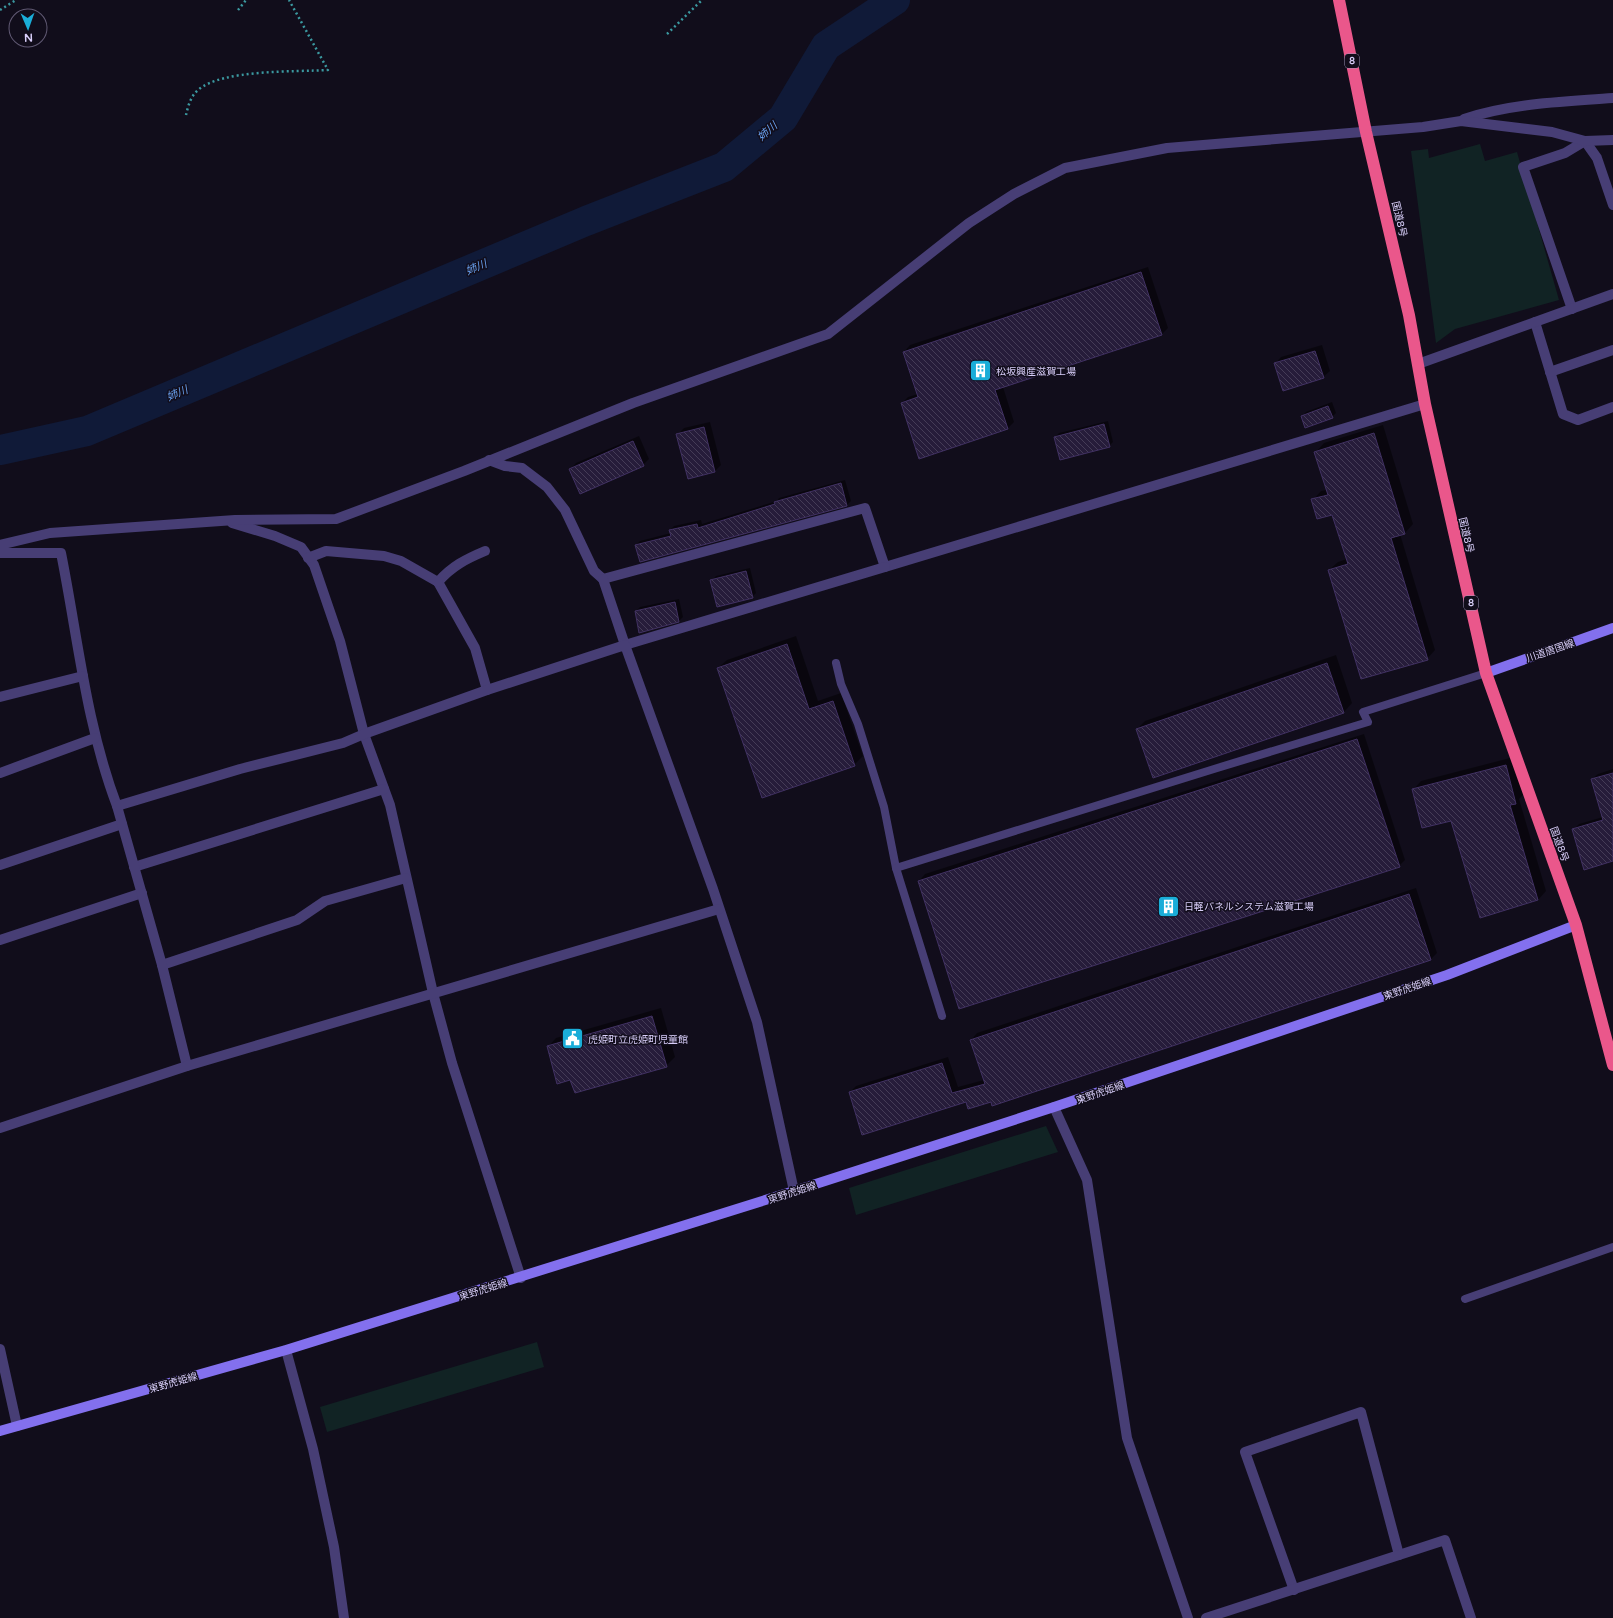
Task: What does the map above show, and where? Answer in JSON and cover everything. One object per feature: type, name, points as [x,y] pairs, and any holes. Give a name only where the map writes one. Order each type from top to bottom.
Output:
[{"type":"highway","name":"国道8号","points":[[1339,0],[1365,127],[1410,315],[1425,404],[1486,673],[1576,925],[1613,1065]]},
{"type":"main road","name":"川道唐国線","points":[[1486,673],[1613,628]]},
{"type":"main road","name":"東野虎姫線","points":[[0,1431],[286,1350],[521,1278],[794,1191],[1054,1107],[1447,975],[1576,925]]},
{"type":"street","points":[[0,545],[50,533],[224,521],[336,519],[633,403],[828,334],[969,223],[1014,194],[1065,168],[1167,148],[1365,127],[1423,127],[1460,121],[1480,114],[1519,106],[1613,98]]},
{"type":"street","points":[[1460,121],[1552,132],[1585,142],[1613,140]]},
{"type":"street","points":[[1585,142],[1596,158],[1613,205]]},
{"type":"street","points":[[1572,309],[1523,168],[1565,153],[1585,142]]},
{"type":"street","points":[[1418,364],[1613,294]]},
{"type":"street","points":[[1535,322],[1563,414],[1578,420],[1613,407]]},
{"type":"street","points":[[1550,372],[1613,350]]},
{"type":"street","points":[[117,806],[240,769],[343,743],[487,690],[625,645],[1425,404]]},
{"type":"street","points":[[489,460],[505,466],[522,468],[547,487],[565,510],[594,571],[603,579],[719,909],[757,1022],[794,1191]]},
{"type":"street","points":[[603,579],[865,508],[885,567]]},
{"type":"street","points":[[224,521],[275,536],[301,548],[314,565],[340,641],[364,734],[390,805],[433,993],[452,1063],[521,1278]]},
{"type":"street","points":[[308,558],[326,551],[384,556],[401,561],[438,582],[475,648],[487,690]]},
{"type":"street","points":[[438,582],[448,571],[470,557],[485,551]]},
{"type":"street","points":[[0,553],[61,553],[95,738],[117,806],[142,893],[188,1066]]},
{"type":"street","points":[[0,697],[83,676]]},
{"type":"street","points":[[0,773],[95,738]]},
{"type":"street","points":[[134,866],[384,789]]},
{"type":"street","points":[[0,865],[122,824]]},
{"type":"street","points":[[162,966],[297,920],[325,901],[406,878]]},
{"type":"street","points":[[0,940],[142,893]]},
{"type":"street","points":[[0,1128],[188,1066],[719,909]]},
{"type":"street","points":[[1054,1107],[1087,1180],[1127,1438],[1188,1618]]},
{"type":"street","points":[[0,1349],[17,1426]]},
{"type":"street","points":[[286,1350],[313,1449],[334,1547],[344,1618]]},
{"type":"street","points":[[1294,1590],[1245,1452],[1361,1412],[1399,1555]]},
{"type":"street","points":[[1206,1618],[1445,1540],[1471,1618]]},
{"type":"lane","points":[[836,663],[841,684],[858,724],[884,807],[896,868],[942,1016]]},
{"type":"lane","points":[[896,868],[1368,722],[1364,712],[1486,673]]},
{"type":"lane","points":[[1465,1299],[1613,1247]]},
{"type":"path","points":[[0,10],[16,0]]},
{"type":"path","points":[[238,10],[246,0]]},
{"type":"path","points":[[186,115],[190,101],[197,91],[210,83],[224,78],[256,74],[328,70],[289,0]]},
{"type":"path","points":[[666,34],[702,0]]},
{"type":"shaded area","points":[[1480,144],[1485,161],[1517,152],[1559,300],[1455,329],[1436,343],[1411,151],[1428,149],[1429,158]]},
{"type":"shaded area","points":[[1046,1126],[1058,1152],[856,1215],[849,1188]]},
{"type":"shaded area","points":[[537,1342],[544,1367],[327,1432],[320,1407]]},
{"type":"building","name":"松坂興産滋賀工場","points":[[1141,272],[1162,335],[995,390],[1008,429],[919,459],[901,403],[918,397],[903,352]]},
{"type":"building","points":[[1315,351],[1324,378],[1283,391],[1274,363]]},
{"type":"building","points":[[1328,406],[1333,418],[1305,428],[1301,416]]},
{"type":"building","points":[[1104,424],[1110,447],[1060,460],[1054,437]]},
{"type":"building","points":[[704,427],[715,472],[688,479],[676,434]]},
{"type":"building","points":[[1374,433],[1405,534],[1391,538],[1428,660],[1361,679],[1328,570],[1348,564],[1332,515],[1317,519],[1311,499],[1328,495],[1314,452]]},
{"type":"building","points":[[633,441],[644,466],[580,494],[569,469]]},
{"type":"building","points":[[841,483],[847,506],[640,562],[635,545],[671,536],[669,530],[697,524],[698,528],[775,504],[774,502]]},
{"type":"building","points":[[746,571],[753,598],[717,607],[710,580]]},
{"type":"building","points":[[675,602],[679,622],[639,633],[635,611]]},
{"type":"building","points":[[787,644],[809,709],[833,701],[855,766],[762,798],[717,668]]},
{"type":"building","points":[[1327,663],[1344,713],[1153,778],[1136,729]]},
{"type":"building","points":[[1357,739],[1400,867],[959,1009],[918,881]]},
{"type":"building","points":[[1506,765],[1516,804],[1510,805],[1538,900],[1480,918],[1451,821],[1422,828],[1412,789]]},
{"type":"building","points":[[1613,773],[1613,861],[1584,870],[1572,829],[1603,820],[1591,779]]},
{"type":"building","points":[[1409,894],[1431,960],[992,1106],[991,1102],[968,1109],[966,1102],[862,1135],[849,1092],[942,1063],[952,1093],[985,1084],[970,1040]]},
{"type":"building","points":[[652,1016],[667,1067],[575,1093],[570,1080],[557,1084],[547,1046]]},
{"type":"waterway","name":"姉川","points":[[0,450],[87,431],[586,221],[724,167],[783,118],[826,46],[895,0]]},
{"type":"place","name":"松坂興産滋賀工場","points":[[981,371]]},
{"type":"place","name":"日軽パネルシステム滋賀工場","points":[[1169,906]]},
{"type":"place","name":"虎姫町立虎姫町児童館","points":[[573,1039]]}]
